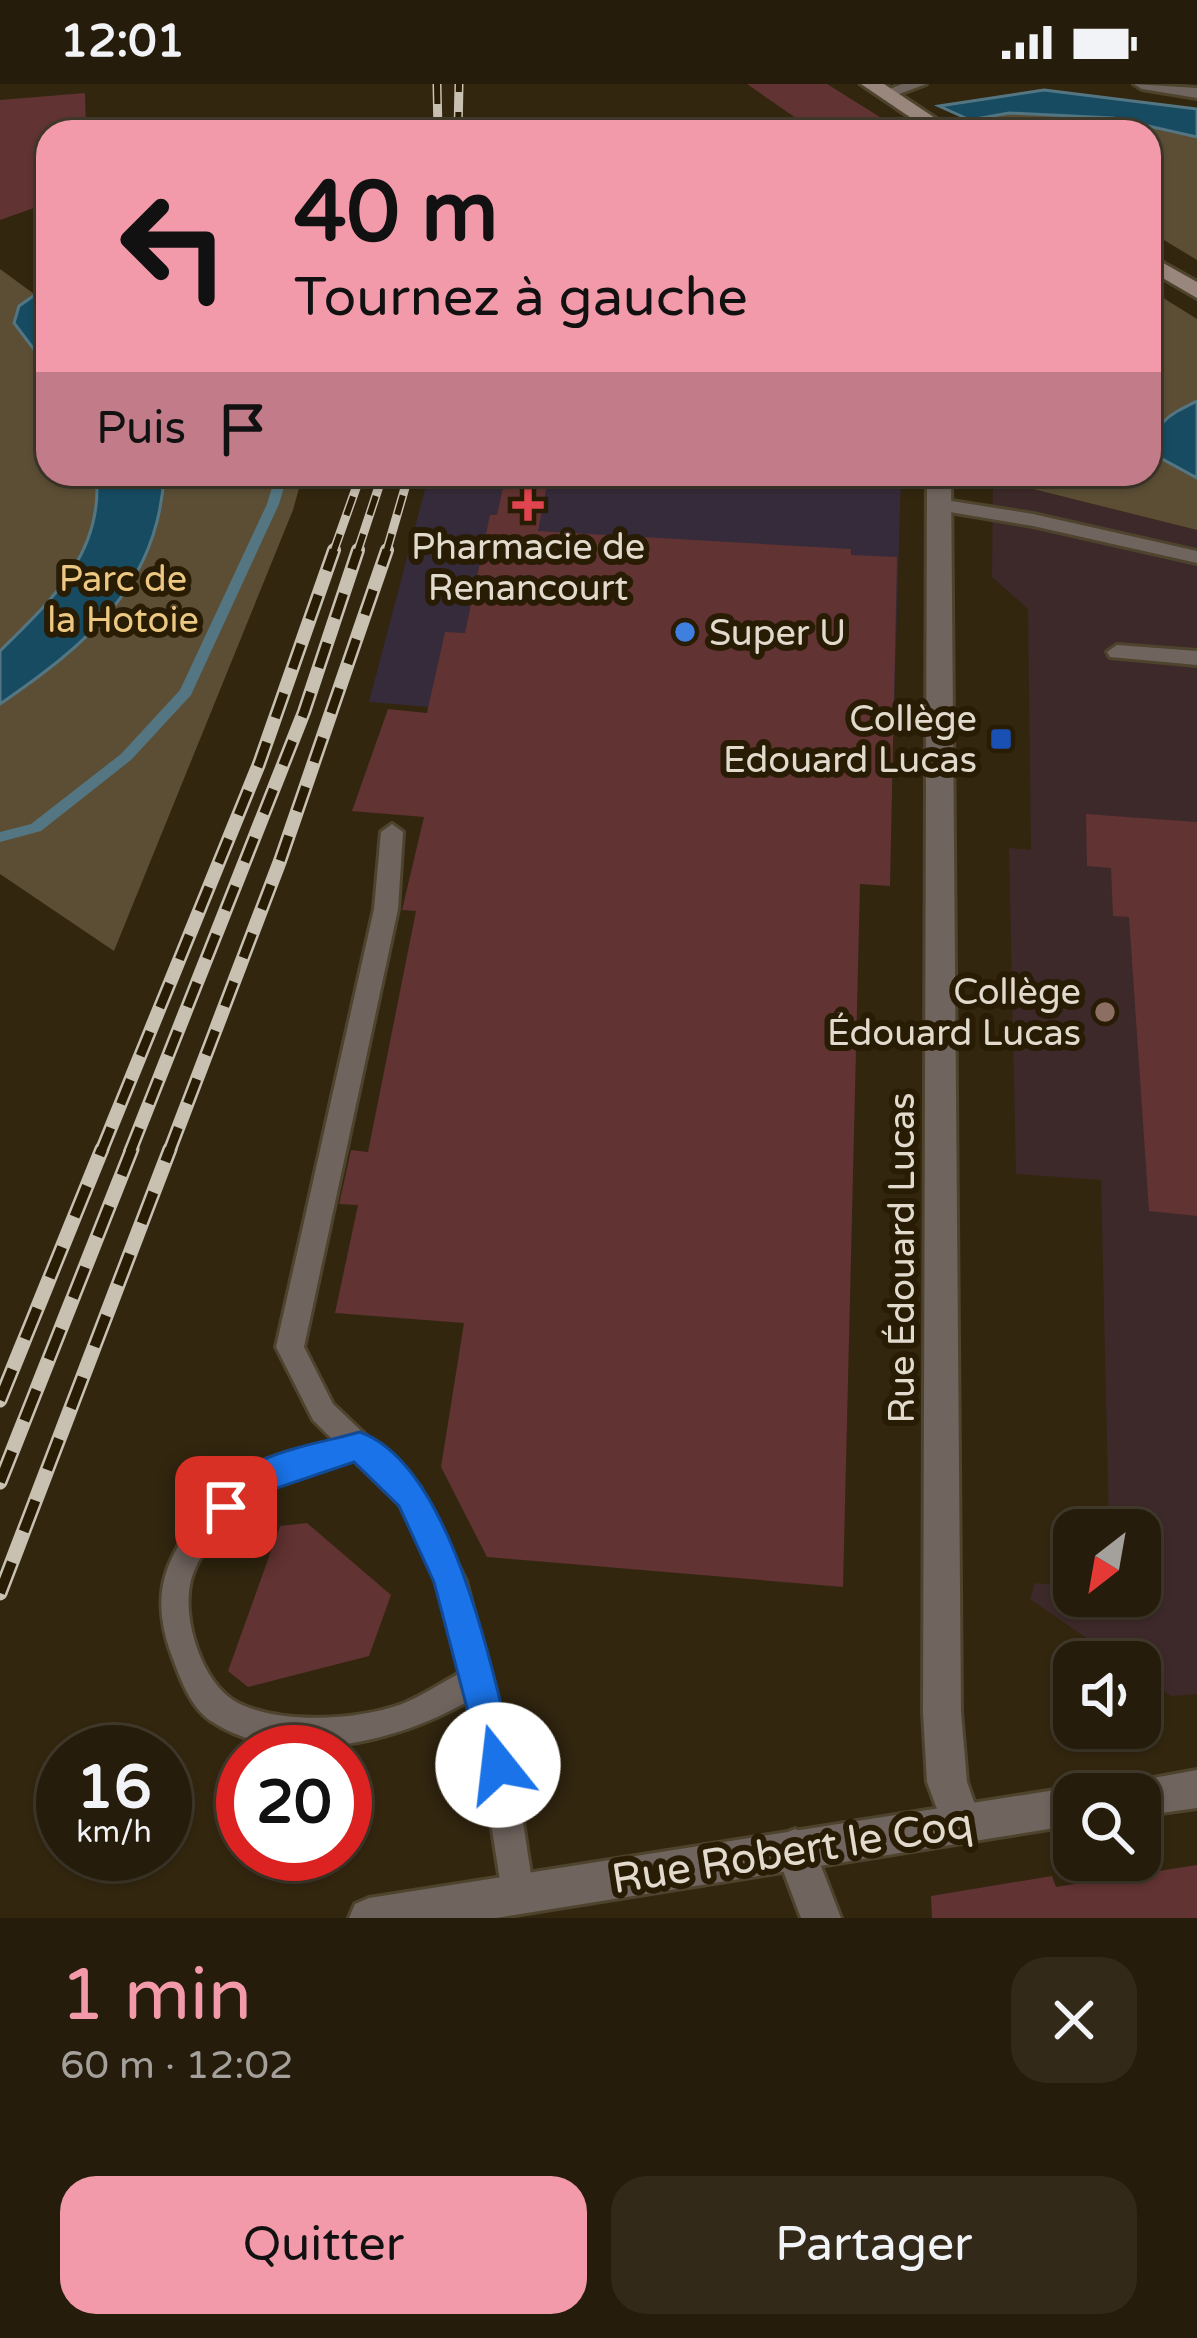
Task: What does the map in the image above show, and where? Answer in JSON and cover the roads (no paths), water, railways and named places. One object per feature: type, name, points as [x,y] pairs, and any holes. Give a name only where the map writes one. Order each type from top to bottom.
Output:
[{"type":"main road","points":[[885,93],[927,120]]},
{"type":"main road","points":[[1161,269],[1197,291]]},
{"type":"street","name":"Rue Édouard Lucas","points":[[939,490],[942,1712],[946,1782],[961,1822]]},
{"type":"street","points":[[1161,1794],[1197,1789]]},
{"type":"street","name":"Rue Robert le Coq","points":[[369,1918],[1053,1809]]},
{"type":"street","points":[[795,1849],[821,1918]]},
{"type":"lane","points":[[885,93],[918,84]]},
{"type":"lane","points":[[1142,84],[1197,93]]},
{"type":"lane","points":[[939,490],[1033,520],[1197,557]]},
{"type":"lane","points":[[1118,652],[1197,658]]},
{"type":"lane","points":[[392,832],[386,909],[290,1347],[323,1412],[410,1496],[451,1581],[498,1765],[518,1894]]},
{"type":"lane","points":[[360,1446],[283,1468],[245,1485],[206,1529],[176,1580],[178,1628],[191,1670],[219,1710],[275,1728],[396,1720],[475,1682]]},
{"type":"water","points":[[1044,90],[1197,109],[1197,137],[1161,129],[1161,120],[1009,113],[970,120],[939,106]]},
{"type":"water","points":[[36,294],[36,352],[14,323],[19,306]]},
{"type":"water","points":[[1197,401],[1197,478],[1161,458],[1161,425]]},
{"type":"water","points":[[96,486],[162,486],[159,513],[133,580],[88,635],[0,704],[0,651],[70,573],[83,551],[97,502]]},
{"type":"waterway","points":[[0,837],[36,828],[126,757],[186,692],[278,486]]},
{"type":"railway","points":[[437,84],[438,120]]},
{"type":"railway","points":[[458,120],[459,84]]},
{"type":"railway","points":[[333,553],[357,486]]},
{"type":"railway","points":[[357,553],[379,486]]},
{"type":"railway","points":[[386,552],[406,486]]},
{"type":"railway","points":[[101,1152],[259,764],[334,550]]},
{"type":"railway","points":[[169,1152],[280,861],[386,552]]},
{"type":"railway","points":[[130,1152],[304,712],[357,553]]},
{"type":"railway","points":[[0,1400],[102,1149]]},
{"type":"railway","points":[[0,1482],[132,1149]]},
{"type":"railway","points":[[0,1593],[170,1149]]},
{"type":"place","name":"Pharmacie de Renancourt","points":[[528,505]]},
{"type":"place","name":"Super U","points":[[685,632]]},
{"type":"place","name":"Collège Edouard Lucas","points":[[1001,739]]},
{"type":"place","name":"Collège Édouard Lucas","points":[[1105,1012]]},
{"type":"park label","name":"Parc de la Hotoie","points":[[123,598]]}]
